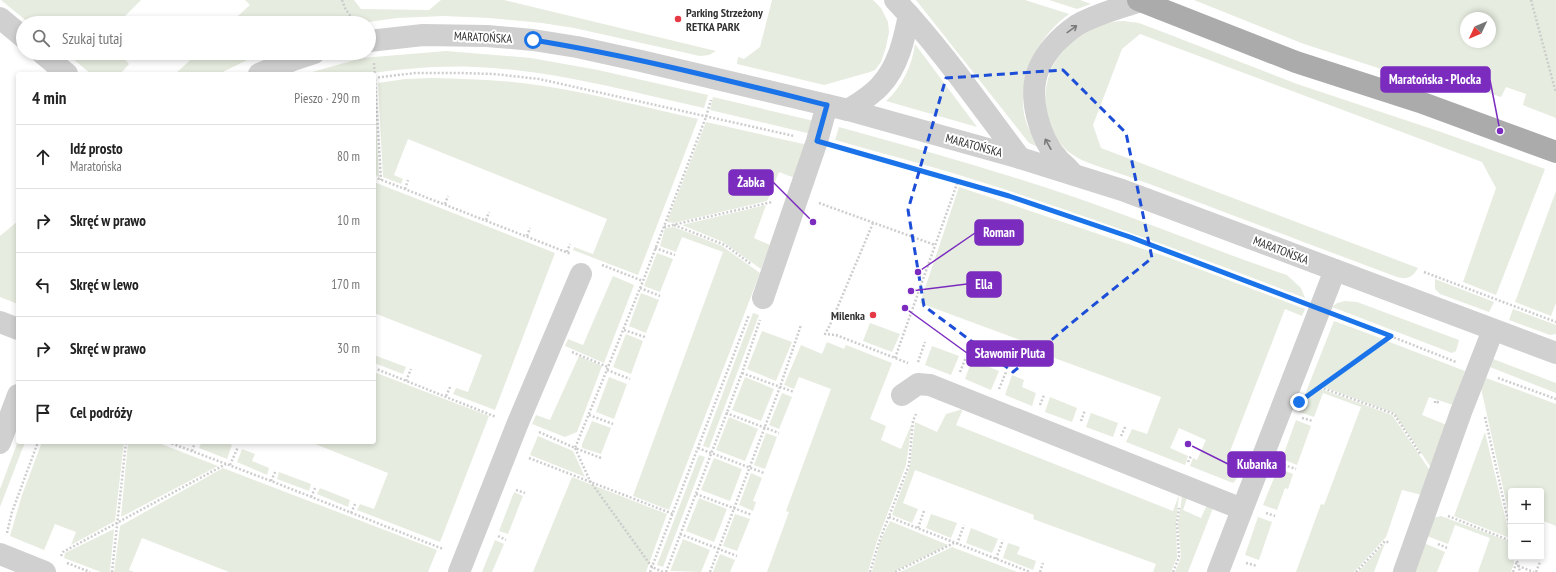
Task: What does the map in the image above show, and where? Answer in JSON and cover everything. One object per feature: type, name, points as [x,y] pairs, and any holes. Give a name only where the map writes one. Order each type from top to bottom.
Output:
[{"type":"main road","points":[[1139,0],[1296,62],[1420,102],[1556,152]]},
{"type":"street","points":[[1073,174],[1058,160],[1040,127],[1037,117],[1035,98],[1035,85],[1039,70],[1050,49],[1068,32],[1089,19],[1139,0]]},
{"type":"street","points":[[848,110],[881,86],[889,75],[900,51],[902,8]]},
{"type":"street","points":[[902,8],[1020,158]]},
{"type":"street","points":[[0,18],[16,31]]},
{"type":"street","name":"MARATOŃSKA","points":[[376,48],[423,34],[487,36],[533,40],[577,47],[641,61],[848,110],[1020,158],[1128,192],[1556,353]]},
{"type":"street","points":[[50,60],[65,72]]},
{"type":"street","points":[[264,72],[293,60]]},
{"type":"street","points":[[762,306],[770,277],[817,141],[827,105]]},
{"type":"street","points":[[462,565],[583,264]]},
{"type":"street","points":[[1218,572],[1335,270]]},
{"type":"street","points":[[0,322],[16,328]]},
{"type":"street","points":[[1404,572],[1461,412],[1493,330]]},
{"type":"street","points":[[902,395],[918,384],[930,385],[1242,509]]},
{"type":"street","points":[[0,443],[16,400]]},
{"type":"street","points":[[0,554],[52,566]]},
{"type":"path","points":[[342,0],[350,16]]},
{"type":"path","points":[[1531,0],[1556,93]]},
{"type":"path","points":[[373,60],[374,72]]},
{"type":"path","points":[[376,78],[415,73],[461,72],[539,79],[817,141],[1009,196],[1130,237],[1556,400]]},
{"type":"path","points":[[376,95],[381,180]]},
{"type":"path","points":[[706,117],[624,330],[575,448],[590,481],[652,567],[664,572],[696,494],[742,372],[762,306]]},
{"type":"path","points":[[376,178],[567,252],[583,264],[643,281]]},
{"type":"path","points":[[404,189],[408,180]]},
{"type":"path","points":[[895,358],[958,181]]},
{"type":"path","points":[[445,204],[448,196]]},
{"type":"path","points":[[486,220],[489,212]]},
{"type":"path","points":[[825,334],[872,223]]},
{"type":"path","points":[[673,224],[725,245],[770,277]]},
{"type":"path","points":[[527,236],[530,228]]},
{"type":"path","points":[[567,252],[570,244]]},
{"type":"path","points":[[655,248],[675,255]]},
{"type":"path","points":[[1424,272],[1556,322]]},
{"type":"path","points":[[640,288],[660,296]]},
{"type":"path","points":[[650,572],[751,309],[762,306]]},
{"type":"path","points":[[710,572],[765,428],[801,325]]},
{"type":"path","points":[[624,330],[645,337]]},
{"type":"path","points":[[1309,394],[1391,336]]},
{"type":"path","points":[[917,366],[925,342]]},
{"type":"path","points":[[552,343],[630,379]]},
{"type":"path","points":[[958,376],[966,357]]},
{"type":"path","points":[[376,369],[601,458]]},
{"type":"path","points":[[406,381],[411,369]]},
{"type":"path","points":[[742,372],[794,392]]},
{"type":"path","points":[[999,391],[1006,372]]},
{"type":"path","points":[[446,396],[451,385]]},
{"type":"path","points":[[870,572],[879,542],[909,465],[913,421],[930,385]]},
{"type":"path","points":[[1320,387],[1394,414],[1438,479]]},
{"type":"path","points":[[1483,411],[1509,524]]},
{"type":"path","points":[[726,412],[779,433]]},
{"type":"path","points":[[589,415],[613,424]]},
{"type":"path","points":[[0,554],[6,539],[12,512],[37,444]]},
{"type":"path","points":[[112,572],[126,444]]},
{"type":"path","points":[[173,444],[351,513],[462,565]]},
{"type":"path","points":[[192,451],[194,444]]},
{"type":"path","points":[[230,465],[238,447]]},
{"type":"path","points":[[698,448],[764,473]]},
{"type":"path","points":[[525,456],[672,514]]},
{"type":"path","points":[[52,566],[63,552],[226,464]]},
{"type":"path","points":[[271,481],[276,470]]},
{"type":"path","points":[[311,497],[316,486]]},
{"type":"path","points":[[1173,572],[1179,557],[1177,524],[1184,486]]},
{"type":"path","points":[[696,494],[752,515]]},
{"type":"path","points":[[351,513],[356,502]]},
{"type":"path","points":[[1427,508],[1508,540]]},
{"type":"path","points":[[918,528],[924,511]]},
{"type":"path","points":[[889,517],[1030,572]]},
{"type":"path","points":[[895,572],[956,543],[964,525]]},
{"type":"path","points":[[680,534],[737,556]]},
{"type":"path","points":[[996,559],[1003,540]]},
{"type":"path","points":[[1356,572],[1385,541],[1412,551]]},
{"type":"path","points":[[1517,561],[1520,572]]},
{"type":"path","points":[[1513,572],[1517,561]]},
{"type":"path","points":[[1518,566],[1535,572],[1540,562]]},
{"type":"path","points":[[1040,572],[1043,563]]},
{"type":"highlighted area","points":[[1063,70],[1126,133],[1152,258],[1013,372],[924,306],[908,210],[946,78]]},
{"type":"shaded area","points":[[1,0],[141,0],[125,16],[20,16]]},
{"type":"shaded area","points":[[245,0],[354,0],[361,9],[429,10],[441,0],[504,0],[716,51],[709,55],[700,56],[574,28],[542,23],[489,18],[444,16],[397,18],[376,21],[376,16],[238,16],[250,5]]},
{"type":"shaded area","points":[[772,0],[873,0],[881,8],[888,22],[889,32],[881,62],[875,70],[824,85],[737,64],[738,57],[744,59],[760,47]]},
{"type":"shaded area","points":[[916,0],[1025,0],[1069,14],[1048,34],[1040,45],[1027,71],[1023,99],[1024,114],[1036,146],[1029,143]]},
{"type":"shaded area","points":[[1049,0],[1080,0],[1091,4],[1077,9]]},
{"type":"shaded area","points":[[1194,0],[1556,0],[1556,118],[1523,105],[1526,94],[1506,87],[1501,97],[1413,68],[1409,78],[1304,44]]},
{"type":"shaded area","points":[[1124,21],[1139,23],[1297,84],[1441,132],[1545,169],[1496,295],[1463,282],[1496,188],[1482,162],[1140,34],[1122,49],[1093,125],[1101,148],[1418,268],[1414,274],[1407,278],[1397,277],[1150,184],[1089,163],[1070,153],[1060,143],[1048,118],[1046,90],[1054,64],[1070,43],[1082,32],[1100,25]]},
{"type":"shaded area","points":[[915,44],[977,127],[886,101],[897,89],[905,76],[914,52]]},
{"type":"shaded area","points":[[446,51],[531,58],[598,70],[708,95],[704,108],[546,74],[461,66],[429,67],[376,73],[312,72],[355,60],[376,60],[376,57]]},
{"type":"shaded area","points":[[74,60],[125,60],[129,64],[122,72],[89,72]]},
{"type":"shaded area","points":[[190,60],[247,60],[223,72],[177,72]]},
{"type":"shaded area","points":[[432,78],[502,81],[544,86],[602,97],[698,119],[638,275],[573,250],[574,247],[593,254],[607,219],[408,139],[394,175],[403,179],[401,184],[383,177],[378,83],[405,79]]},
{"type":"shaded area","points":[[713,97],[814,121],[811,134],[710,110]]},
{"type":"shaded area","points":[[376,121],[379,177],[376,175]]},
{"type":"shaded area","points":[[706,122],[808,145],[795,178],[779,172],[767,201],[674,223],[667,222]]},
{"type":"shaded area","points":[[839,127],[1018,179],[1129,217],[1287,275],[1301,288],[1305,298],[1182,251],[1017,193],[922,164],[835,140]]},
{"type":"shaded area","points":[[376,183],[555,253],[495,410],[453,394],[456,388],[468,392],[482,355],[376,314]]},
{"type":"shaded area","points":[[959,187],[1170,258],[1305,309],[1302,316],[1285,309],[1227,459],[1244,466],[1240,475],[1233,483],[1190,466],[1193,458],[1197,460],[1206,440],[1179,428],[1170,448],[1188,456],[1185,465],[1126,442],[1132,429],[1147,434],[1161,397],[1038,352],[1039,347],[920,303]]},
{"type":"shaded area","points":[[1556,191],[1556,303],[1551,316],[1515,302]]},
{"type":"shaded area","points":[[766,205],[754,238],[770,245],[761,269],[723,242],[682,225]]},
{"type":"shaded area","points":[[16,223],[16,303],[0,297],[0,236]]},
{"type":"shaded area","points":[[674,227],[722,246],[760,273],[669,510],[633,496],[723,252],[682,237],[676,252],[660,246],[665,228]]},
{"type":"shaded area","points":[[657,253],[673,259],[660,292],[644,286]]},
{"type":"shaded area","points":[[613,276],[634,285],[604,363],[565,346],[568,339],[583,345]]},
{"type":"shaded area","points":[[1435,279],[1494,302],[1489,312],[1440,294],[1435,289]]},
{"type":"shaded area","points":[[641,293],[659,300],[646,333],[629,326]]},
{"type":"shaded area","points":[[1345,301],[1357,302],[1459,340],[1456,351],[1452,353],[1332,307],[1337,303]]},
{"type":"shaded area","points":[[1513,309],[1556,325],[1556,334],[1550,335],[1509,320]]},
{"type":"shaded area","points":[[753,313],[759,315],[709,448],[703,446]]},
{"type":"shaded area","points":[[1334,321],[1383,339],[1304,397]]},
{"type":"shaded area","points":[[870,323],[900,334],[892,352],[863,341]]},
{"type":"shaded area","points":[[762,331],[792,342],[776,381],[747,369]]},
{"type":"shaded area","points":[[626,334],[643,341],[631,374],[613,367]]},
{"type":"shaded area","points":[[1387,341],[1465,371],[1453,405],[1429,397],[1422,415],[1447,425],[1432,469],[1394,413],[1324,387]]},
{"type":"shaded area","points":[[827,342],[844,349],[846,345],[892,363],[870,419],[886,426],[881,440],[901,449],[912,423],[906,465],[877,541],[868,572],[767,572],[789,512],[786,511],[831,389],[799,377],[794,389],[784,385],[801,345],[822,354]]},
{"type":"shaded area","points":[[932,346],[959,356],[951,375],[925,365]]},
{"type":"shaded area","points":[[376,356],[406,367],[403,374],[376,364]]},
{"type":"shaded area","points":[[579,356],[602,366],[577,432],[565,437],[532,424],[536,415],[550,420]]},
{"type":"shaded area","points":[[1493,359],[1556,383],[1556,393],[1490,367]]},
{"type":"shaded area","points":[[972,360],[999,371],[991,390],[965,379]]},
{"type":"shaded area","points":[[376,373],[489,416],[440,542],[357,510],[360,504],[374,509],[388,473],[315,444],[376,444]]},
{"type":"shaded area","points":[[1012,375],[1024,380],[1022,387],[1036,393],[1032,406],[1005,395]]},
{"type":"shaded area","points":[[609,377],[627,384],[614,419],[596,412]]},
{"type":"shaded area","points":[[745,377],[774,389],[761,421],[732,410]]},
{"type":"shaded area","points":[[1486,378],[1556,404],[1556,526],[1544,521],[1544,488],[1508,488],[1508,510],[1481,388]]},
{"type":"shaded area","points":[[1321,389],[1392,415],[1431,472],[1422,495],[1402,490],[1386,537],[1354,572],[1296,572],[1321,504],[1324,505],[1361,407],[1323,393],[1314,417],[1299,412],[1303,402]]},
{"type":"shaded area","points":[[782,393],[792,397],[779,429],[769,425]]},
{"type":"shaded area","points":[[1050,397],[1077,408],[1072,422],[1045,412]]},
{"type":"shaded area","points":[[963,409],[956,425],[1173,511],[1179,495],[1176,524],[1177,557],[1171,572],[1153,572],[1156,564],[1033,519],[1034,515],[915,470],[903,503],[918,509],[912,523],[892,515],[910,466],[915,422],[937,432],[946,414]]},
{"type":"shaded area","points":[[1091,413],[1118,423],[1113,437],[1086,427]]},
{"type":"shaded area","points":[[729,417],[758,429],[745,461],[716,450]]},
{"type":"shaded area","points":[[1296,420],[1311,426],[1297,465],[1282,459]]},
{"type":"shaded area","points":[[592,421],[611,428],[601,454],[582,448],[582,444]]},
{"type":"shaded area","points":[[1485,432],[1508,530],[1508,537],[1454,516]]},
{"type":"shaded area","points":[[766,433],[777,437],[765,469],[754,465]]},
{"type":"shaded area","points":[[538,436],[573,451],[585,477],[530,455]]},
{"type":"shaded area","points":[[17,444],[24,444],[0,507],[0,489]]},
{"type":"shaded area","points":[[41,444],[124,444],[115,521],[71,545],[76,532],[55,524],[44,550],[10,536],[22,495]]},
{"type":"shaded area","points":[[128,444],[161,444],[218,466],[121,517]]},
{"type":"shaded area","points":[[201,444],[232,445],[227,459],[199,448]]},
{"type":"shaded area","points":[[242,449],[255,454],[252,461],[269,468],[267,475],[237,462]]},
{"type":"shaded area","points":[[699,455],[705,457],[663,567],[657,565]]},
{"type":"shaded area","points":[[714,458],[742,469],[730,501],[701,490]]},
{"type":"shaded area","points":[[223,468],[437,550],[428,572],[229,572],[142,538],[129,570],[134,572],[114,572],[120,526]]},
{"type":"shaded area","points":[[1278,468],[1293,474],[1288,489],[1285,488],[1277,510],[1263,505]]},
{"type":"shaded area","points":[[279,472],[311,484],[309,491],[277,479]]},
{"type":"shaded area","points":[[751,473],[762,478],[753,501],[756,502],[753,511],[739,505]]},
{"type":"shaded area","points":[[572,477],[667,514],[646,572],[533,572]]},
{"type":"shaded area","points":[[320,488],[350,500],[348,507],[317,494]]},
{"type":"shaded area","points":[[514,492],[523,496],[508,534],[499,531]]},
{"type":"shaded area","points":[[1182,496],[1187,498],[1183,510],[1201,518],[1207,505],[1213,508],[1188,572],[1175,572],[1181,557],[1178,525]]},
{"type":"shaded area","points":[[699,498],[727,509],[714,542],[686,531]]},
{"type":"shaded area","points":[[735,514],[750,519],[737,551],[723,546]]},
{"type":"shaded area","points":[[931,514],[957,523],[951,538],[926,528]]},
{"type":"shaded area","points":[[1441,516],[1508,541],[1508,560],[1514,560],[1514,563],[1511,572],[1478,572],[1490,538],[1455,525],[1448,544],[1427,536],[1433,518]]},
{"type":"shaded area","points":[[1258,517],[1272,522],[1259,560],[1245,555]]},
{"type":"shaded area","points":[[890,521],[948,545],[893,572],[872,572],[880,542]]},
{"type":"shaded area","points":[[971,528],[998,539],[992,553],[966,543]]},
{"type":"shaded area","points":[[114,529],[110,572],[101,572],[64,558],[65,553]]},
{"type":"shaded area","points":[[683,539],[710,550],[701,572],[670,571]]},
{"type":"shaded area","points":[[495,540],[504,544],[492,572],[482,572]]},
{"type":"shaded area","points":[[1008,543],[1020,547],[1017,554],[1036,561],[1033,570],[1003,558]]},
{"type":"shaded area","points":[[1385,543],[1374,572],[1358,572]]},
{"type":"shaded area","points":[[1424,543],[1445,552],[1437,572],[1412,572]]},
{"type":"shaded area","points":[[952,547],[1017,572],[900,572]]},
{"type":"shaded area","points":[[720,554],[735,560],[730,572],[713,572]]},
{"type":"place","name":"Parking Strzeżony RETKA PARK","points":[[678,19]]},
{"type":"place","name":"Maratońska - Plocka","points":[[1500,131]]},
{"type":"place","name":"Żabka","points":[[813,222]]},
{"type":"place","name":"Roman","points":[[918,272]]},
{"type":"place","name":"Ella","points":[[911,291]]},
{"type":"place","name":"Sławomir Pluta","points":[[905,308]]},
{"type":"place","name":"Milenka","points":[[873,315]]},
{"type":"place","name":"Kubanka","points":[[1188,444]]},
{"type":"route","points":[[533,40],[577,47],[641,61],[827,105],[817,141],[1009,196],[1130,237],[1391,336],[1299,402]]}]
